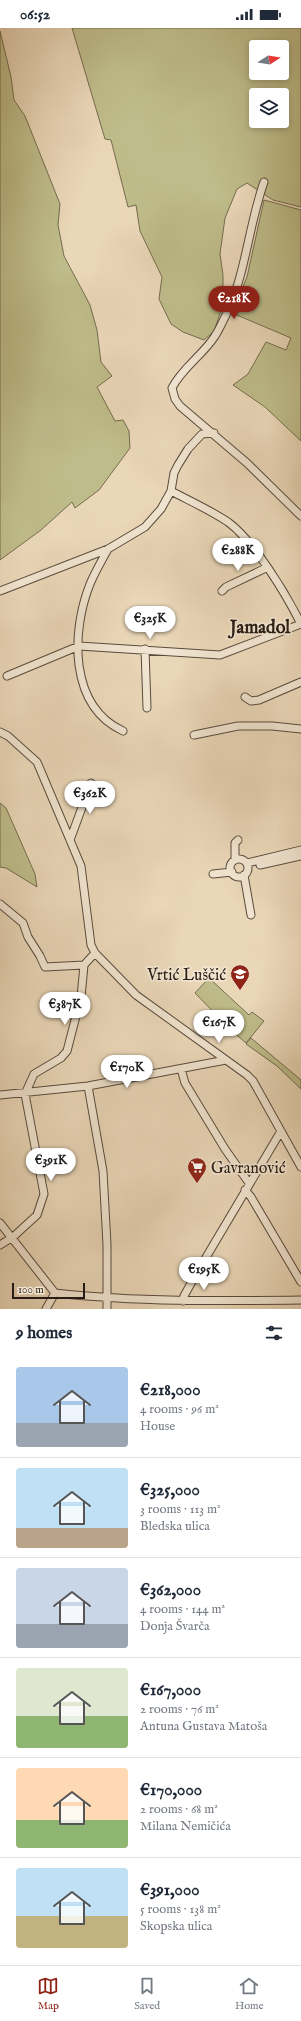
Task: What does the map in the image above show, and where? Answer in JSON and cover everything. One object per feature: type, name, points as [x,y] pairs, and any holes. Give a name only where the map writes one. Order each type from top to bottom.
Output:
[{"type":"street","points":[[264,182],[255,207],[238,286],[226,316],[215,337],[186,368],[172,388],[175,399],[180,406],[247,462],[301,516]]},
{"type":"street","points":[[0,591],[108,549],[144,527],[161,509],[171,491],[174,473],[188,449],[202,434],[214,433]]},
{"type":"street","points":[[7,676],[79,646],[145,649],[220,655],[301,624],[281,589],[246,539],[229,523],[171,491]]},
{"type":"street","points":[[108,549],[90,585],[79,629],[80,679],[91,704],[110,725],[123,731]]},
{"type":"street","points":[[222,591],[226,587],[266,568]]},
{"type":"street","points":[[145,649],[147,708]]},
{"type":"street","points":[[245,697],[251,701],[259,700],[301,682]]},
{"type":"street","points":[[194,735],[238,726],[272,726],[301,729]]},
{"type":"street","points":[[0,732],[8,736],[37,762],[81,866],[91,945],[95,953],[136,995],[253,1081],[301,1167]]},
{"type":"street","points":[[70,840],[91,783]]},
{"type":"street","points":[[231,870],[237,857],[235,843],[238,840]]},
{"type":"street","points":[[242,876],[248,865],[301,850]]},
{"type":"street","points":[[237,857],[248,865],[301,856]]},
{"type":"street","points":[[214,874],[231,870],[242,876],[251,915]]},
{"type":"street","points":[[0,904],[23,923],[28,937],[45,967],[84,965]]},
{"type":"street","points":[[0,1245],[13,1237],[37,1215],[44,1194],[25,1094],[34,1074],[62,1058],[67,1051],[81,997],[84,965],[95,953]]},
{"type":"street","points":[[0,1095],[25,1094],[88,1086],[226,1060]]},
{"type":"street","points":[[181,1069],[185,1082],[225,1149],[249,1183]]},
{"type":"street","points":[[88,1086],[103,1171],[107,1309]]},
{"type":"street","points":[[184,1301],[184,1296],[195,1276],[281,1131]]},
{"type":"street","points":[[245,1190],[251,1197],[301,1282]]},
{"type":"street","points":[[0,1223],[13,1237],[55,1294],[184,1301],[301,1300]]},
{"type":"street","points":[[46,1309],[55,1294]]},
{"type":"shaded area","points":[[72,28],[301,28],[301,207],[273,200],[247,183],[237,189],[225,218],[220,254],[223,275],[223,305],[214,331],[204,340],[183,332],[171,324],[159,299],[162,277],[140,231],[136,205],[128,207],[111,140],[105,139]]},
{"type":"shaded area","points":[[0,31],[11,77],[14,100],[25,116],[60,204],[58,225],[64,256],[90,305],[97,330],[101,362],[112,376],[97,387],[115,421],[123,420],[129,431],[130,448],[99,490],[75,508],[72,502],[41,530],[0,560]]},
{"type":"shaded area","points":[[264,200],[301,210],[301,441],[265,407],[233,385],[248,374],[266,342],[286,350],[291,338],[232,313],[247,277]]},
{"type":"shaded area","points":[[0,803],[6,808],[35,874],[37,887],[6,868],[0,867]]},
{"type":"shaded area","points":[[209,978],[249,1015],[252,1012],[264,1021],[246,1043],[232,1031],[195,993]]},
{"type":"shaded area","points":[[251,1038],[301,1080],[301,1089],[277,1066],[246,1044]]},
{"type":"place","name":"Vrtić Luščić","points":[[240,991]]},
{"type":"place","name":"Gavranović","points":[[197,1184]]},
{"type":"district","name":"Jamadol","points":[[260,627]]}]
